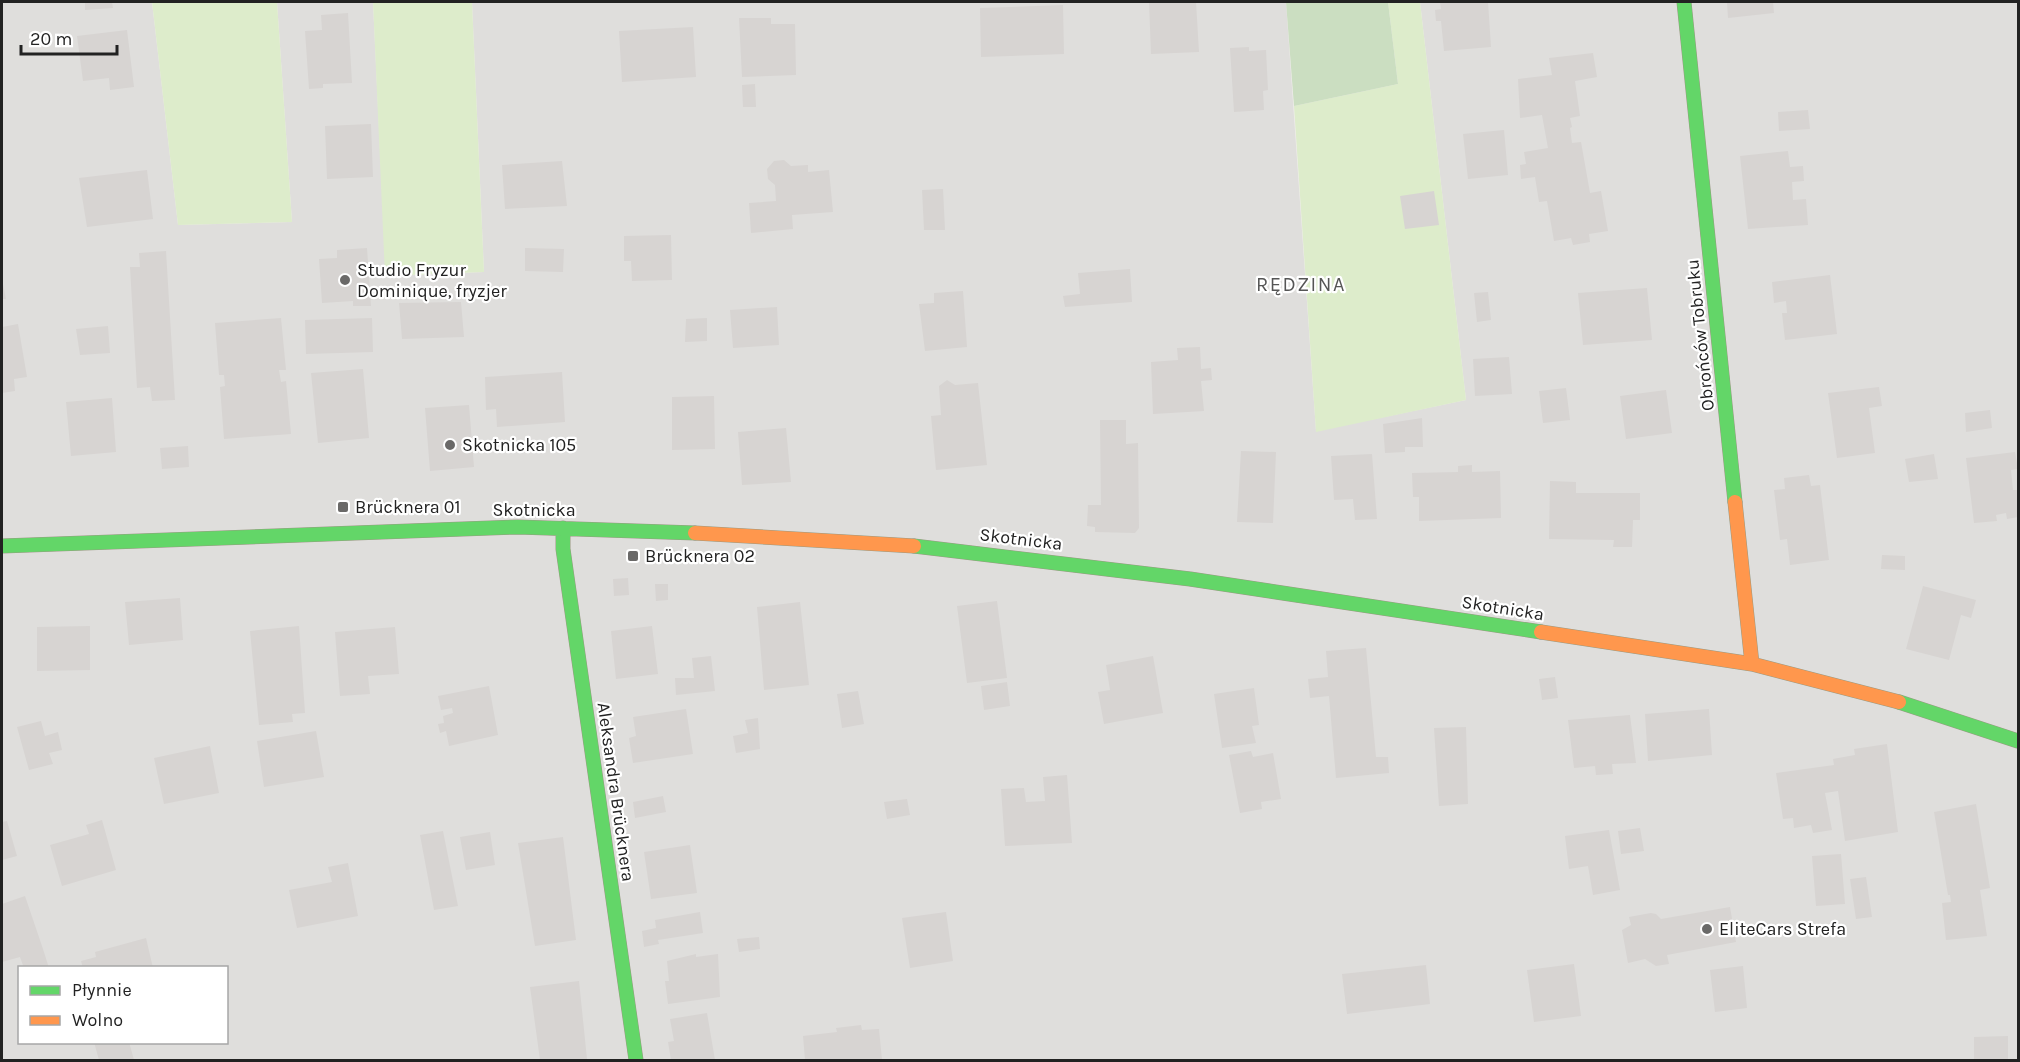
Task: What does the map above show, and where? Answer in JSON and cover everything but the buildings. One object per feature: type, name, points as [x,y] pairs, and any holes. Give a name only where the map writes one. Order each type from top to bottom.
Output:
[{"type":"street","name":"Obrońców Tobruku","points":[[1684,2],[1752,664]]},
{"type":"street","name":"Skotnicka","points":[[2,546],[563,528],[863,541],[978,552],[1202,580],[1752,664],[1910,705],[2019,741]]},
{"type":"street","name":"Aleksandra Brücknera","points":[[563,528],[563,549],[636,1060]]},
{"type":"shaded area","points":[[2,2],[152,2],[178,225],[292,222],[277,2],[373,2],[386,276],[484,272],[472,2],[1286,2],[1316,431],[1466,400],[1420,2],[2018,2],[2018,1060],[2,1060]]},
{"type":"green space","points":[[152,2],[277,2],[292,222],[178,225]]},
{"type":"green space","points":[[373,2],[472,2],[484,272],[385,276]]},
{"type":"green space","points":[[1286,2],[1388,2],[1398,84],[1294,106]]},
{"type":"green space","points":[[1388,2],[1420,2],[1466,400],[1316,432],[1294,106],[1398,84]]},
{"type":"traffic: fast","points":[[1684,2],[1735,502]]},
{"type":"traffic: fast","points":[[2,546],[518,527],[695,533]]},
{"type":"traffic: fast","points":[[563,528],[563,549],[636,1060]]},
{"type":"traffic: fast","points":[[914,546],[1190,579],[1541,632]]},
{"type":"traffic: fast","points":[[1899,702],[2018,741]]},
{"type":"traffic: slow","points":[[1735,502],[1752,664]]},
{"type":"traffic: slow","points":[[695,533],[914,546]]},
{"type":"traffic: slow","points":[[1541,632],[1752,664],[1899,702]]},
{"type":"place","name":"Studio Fryzur Dominique, fryzjer","points":[[345,280]]},
{"type":"place","name":"Skotnicka 105","points":[[450,445]]},
{"type":"place","name":"Brücknera 01","points":[[343,507]]},
{"type":"place","name":"Brücknera 02","points":[[633,556]]},
{"type":"place","name":"EliteCars Strefa","points":[[1707,929]]},
{"type":"district","name":"RĘDZINA","points":[[1301,284]]}]
